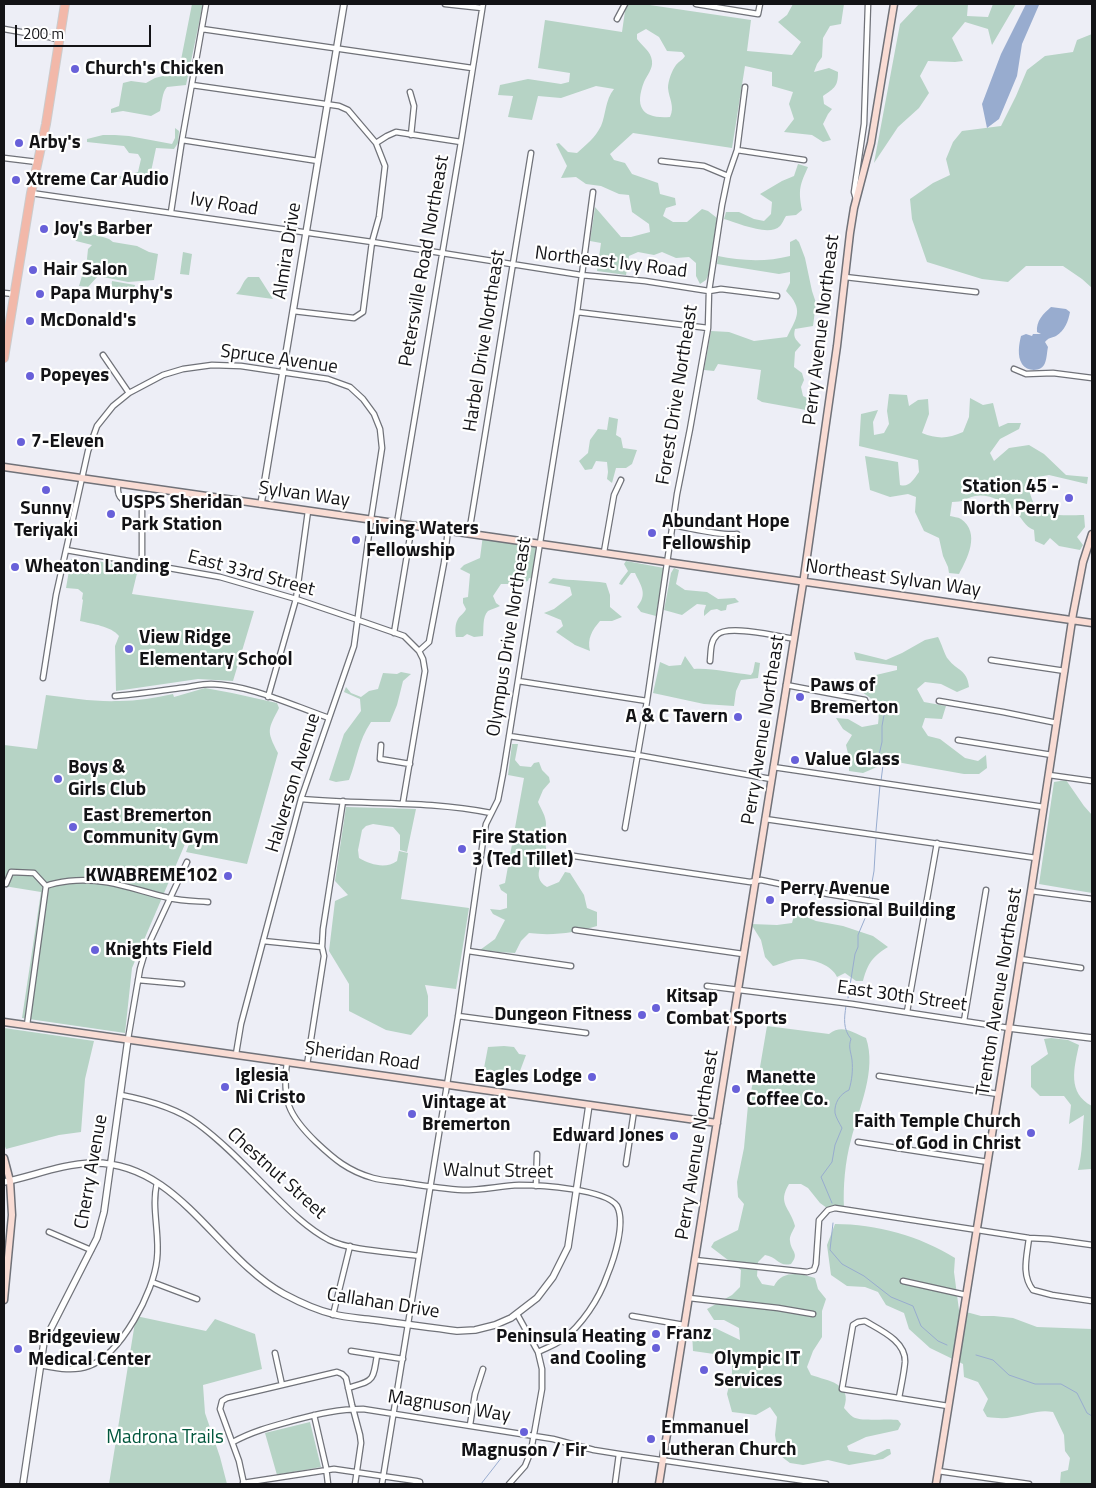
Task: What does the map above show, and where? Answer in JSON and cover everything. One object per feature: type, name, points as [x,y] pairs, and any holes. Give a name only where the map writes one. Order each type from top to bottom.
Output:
[{"type":"main road","points":[[4,358],[31,193],[46,124],[65,4]]},
{"type":"main road","name":"Perry Avenue Northeast","points":[[659,1484],[803,582],[837,347],[850,233],[856,200],[871,143],[894,4]]},
{"type":"main road","name":"Sylvan Way","points":[[4,467],[540,543]]},
{"type":"main road","name":"Trenton Avenue Northeast","points":[[936,1484],[1072,620],[1082,566],[1092,538]]},
{"type":"main road","name":"Northeast Sylvan Way","points":[[540,543],[1092,623]]},
{"type":"main road","name":"Sheridan Road","points":[[4,1022],[717,1123]]},
{"type":"main road","points":[[4,1158],[12,1220],[4,1300]]},
{"type":"street","points":[[171,212],[206,4]]},
{"type":"street","name":"Almira Drive","points":[[261,504],[335,49],[344,4]]},
{"type":"street","points":[[445,4],[482,6]]},
{"type":"street","points":[[617,19],[624,4]]},
{"type":"street","points":[[696,4],[758,14],[760,4]]},
{"type":"street","points":[[856,200],[854,192],[864,124],[868,4]]},
{"type":"street","name":"Petersville Road Northeast","points":[[397,523],[482,6]]},
{"type":"street","points":[[4,29],[59,40]]},
{"type":"street","points":[[202,30],[472,68]]},
{"type":"street","points":[[192,85],[339,106],[348,110],[376,143],[385,166],[379,216],[372,242],[363,312],[354,318],[293,311]]},
{"type":"street","name":"Forest Drive Northeast","points":[[625,828],[647,701],[668,562],[676,494],[708,328],[709,291],[722,204],[728,176],[737,150],[745,87]]},
{"type":"street","points":[[410,92],[414,106],[411,135]]},
{"type":"street","points":[[376,143],[396,132],[461,142]]},
{"type":"street","points":[[182,140],[318,161]]},
{"type":"street","points":[[737,150],[804,160]]},
{"type":"street","name":"Harbel Drive Northeast","points":[[469,533],[530,153]]},
{"type":"street","points":[[4,158],[37,162]]},
{"type":"street","points":[[661,161],[704,166],[728,176]]},
{"type":"street","name":"Olympus Drive Northeast","points":[[382,1484],[458,1016],[484,834],[491,813],[498,800],[518,681],[577,312],[593,192]]},
{"type":"street","name":"Ivy Road","points":[[31,193],[171,212],[442,254]]},
{"type":"street","name":"Northeast Ivy Road","points":[[442,254],[581,276],[646,281],[709,291],[721,289],[777,296]]},
{"type":"street","points":[[845,277],[976,292]]},
{"type":"street","points":[[4,293],[14,294]]},
{"type":"street","points":[[577,312],[708,328]]},
{"type":"street","points":[[103,355],[129,393]]},
{"type":"street","name":"Spruce Avenue","points":[[43,678],[56,595],[88,451],[97,426],[113,406],[129,393],[162,375],[183,369],[212,365],[241,366],[328,379],[350,387],[363,399],[374,414],[380,429],[382,448],[371,519]]},
{"type":"street","points":[[1014,369],[1026,374],[1053,374],[1092,378]]},
{"type":"street","points":[[604,552],[614,495],[621,480]]},
{"type":"street","points":[[118,484],[117,492],[121,499],[142,503],[142,557],[140,563]]},
{"type":"street","points":[[268,696],[296,599],[308,511]]},
{"type":"street","name":"Halverson Avenue","points":[[236,1054],[241,1024],[301,799],[354,646],[371,519]]},
{"type":"street","points":[[394,633],[412,525]]},
{"type":"street","points":[[672,525],[730,535],[737,534]]},
{"type":"street","points":[[404,802],[425,671],[423,659],[419,651],[429,642],[444,563],[448,530]]},
{"type":"street","name":"East 33rd Street","points":[[66,550],[220,577],[296,599],[404,636],[419,651]]},
{"type":"street","points":[[710,661],[712,643],[717,634],[725,630],[737,630],[794,639]]},
{"type":"street","points":[[991,660],[1065,671]]},
{"type":"street","points":[[518,681],[647,701]]},
{"type":"street","points":[[115,696],[209,684],[237,687],[328,718]]},
{"type":"street","points":[[786,685],[865,700],[867,707]]},
{"type":"street","points":[[939,702],[1057,723]]},
{"type":"street","points":[[509,736],[637,755],[771,779]]},
{"type":"street","points":[[958,740],[1052,755]]},
{"type":"street","points":[[381,745],[380,759],[410,764]]},
{"type":"street","points":[[774,767],[1044,807]]},
{"type":"street","points":[[1048,775],[1092,782]]},
{"type":"street","points":[[301,799],[404,802],[464,807],[491,813]]},
{"type":"street","points":[[307,1064],[324,956],[322,948],[323,930],[343,801]]},
{"type":"street","points":[[765,819],[1036,858]]},
{"type":"street","points":[[907,1012],[937,843]]},
{"type":"street","points":[[574,856],[750,882],[761,880],[876,902]]},
{"type":"street","name":"Cherry Avenue","points":[[23,1484],[44,1342],[98,1236],[104,1212],[128,1039],[140,969],[186,862]]},
{"type":"street","points":[[6,884],[12,872],[34,873],[46,886]]},
{"type":"street","points":[[46,886],[52,883],[78,880],[105,882],[171,898],[208,902]]},
{"type":"street","points":[[27,1025],[46,886]]},
{"type":"street","points":[[964,1021],[986,890]]},
{"type":"street","points":[[1031,890],[1092,899]]},
{"type":"street","points":[[575,930],[743,954]]},
{"type":"street","points":[[263,941],[322,948]]},
{"type":"street","points":[[468,951],[571,966]]},
{"type":"street","points":[[1020,959],[1081,968]]},
{"type":"street","points":[[138,980],[182,984]]},
{"type":"street","name":"East 30th Street","points":[[707,986],[1092,1038]]},
{"type":"street","points":[[458,1016],[586,1033]]},
{"type":"street","name":"Walnut Street","points":[[287,1062],[286,1096],[292,1112],[304,1131],[335,1160],[353,1171],[374,1178],[460,1190],[478,1190],[519,1185],[577,1190],[608,1198],[616,1206],[620,1218],[615,1254],[598,1297],[582,1320],[563,1339],[538,1352]]},
{"type":"street","points":[[879,1076],[998,1094]]},
{"type":"street","name":"Chestnut Street","points":[[121,1095],[141,1099],[167,1108],[198,1123],[302,1222],[331,1241],[350,1246],[419,1256]]},
{"type":"street","name":"Callahan Drive","points":[[7,1181],[71,1165],[94,1163],[136,1171],[172,1193],[246,1266],[266,1283],[310,1307],[333,1314],[408,1325],[456,1331],[475,1330],[495,1325],[517,1314],[538,1298],[554,1277],[568,1247],[589,1105]]},
{"type":"street","points":[[626,1164],[634,1111]]},
{"type":"street","points":[[858,1142],[988,1162]]},
{"type":"street","points":[[536,1186],[537,1154]]},
{"type":"street","points":[[40,1365],[63,1369],[91,1365],[105,1357],[132,1325],[145,1300],[157,1261],[158,1234],[154,1193],[157,1183]]},
{"type":"street","points":[[695,1260],[807,1272],[814,1270],[819,1220],[828,1210],[835,1208],[977,1231],[1092,1245]]},
{"type":"street","points":[[49,1232],[91,1250]]},
{"type":"street","points":[[1029,1238],[1026,1279],[1033,1290],[1092,1301]]},
{"type":"street","points":[[333,1314],[350,1246]]},
{"type":"street","points":[[903,1280],[966,1295]]},
{"type":"street","points":[[152,1282],[197,1299]]},
{"type":"street","points":[[689,1298],[813,1314]]},
{"type":"street","points":[[508,1484],[526,1466],[531,1451],[542,1389],[542,1369],[538,1352],[517,1314]]},
{"type":"street","points":[[632,1316],[684,1325]]},
{"type":"street","points":[[899,1398],[905,1361],[900,1345],[864,1321],[858,1322],[853,1325],[842,1389],[948,1406]]},
{"type":"street","points":[[351,1351],[403,1359]]},
{"type":"street","points":[[275,1353],[282,1385]]},
{"type":"street","points":[[348,1388],[364,1384],[370,1380],[373,1376],[377,1355]]},
{"type":"street","points":[[470,1426],[475,1394],[483,1369]]},
{"type":"street","points":[[355,1484],[356,1472],[361,1439],[346,1378],[342,1374],[335,1372],[227,1398],[221,1403],[220,1409],[233,1442],[244,1484],[334,1469],[356,1472],[383,1476],[420,1483]]},
{"type":"street","name":"Magnuson Way","points":[[233,1442],[261,1429],[314,1415],[353,1409],[533,1436],[594,1450],[663,1461],[826,1484]]},
{"type":"street","points":[[314,1415],[328,1484]]},
{"type":"street","points":[[616,1484],[619,1454]]},
{"type":"street","points":[[938,1471],[1029,1484]]},
{"type":"green space","points":[[192,4],[203,4],[186,85],[167,87],[163,95],[160,111],[151,116],[123,111],[111,113],[111,109],[119,106],[123,83],[131,81],[146,83],[179,70]]},
{"type":"green space","points":[[626,4],[643,4],[751,20],[747,51],[792,55],[801,42],[778,22],[787,15],[793,4],[844,4],[841,24],[830,26],[823,38],[822,57],[814,72],[829,68],[838,72],[835,86],[823,96],[824,104],[832,109],[823,124],[831,140],[823,142],[812,135],[784,132],[794,119],[789,104],[793,92],[772,86],[772,72],[745,66],[732,148],[633,133],[610,154],[614,160],[625,163],[632,174],[658,183],[660,194],[675,198],[676,205],[666,208],[663,216],[673,222],[687,222],[702,209],[717,218],[709,273],[706,280],[700,284],[696,276],[696,263],[689,257],[676,258],[662,252],[654,255],[638,252],[629,256],[626,275],[597,271],[601,243],[590,241],[595,207],[621,237],[631,237],[650,232],[649,224],[632,212],[629,195],[619,194],[601,186],[586,184],[576,177],[561,178],[567,166],[556,144],[559,143],[568,152],[577,153],[587,144],[601,126],[609,98],[614,89],[596,86],[561,98],[538,96],[532,120],[508,117],[513,96],[498,95],[500,85],[528,79],[561,84],[569,82],[570,73],[538,68],[545,20],[622,32]],"holes":[[[646,29],[659,37],[667,51],[682,52],[685,56],[677,64],[670,76],[668,88],[672,106],[670,117],[647,114],[643,110],[640,99],[652,61],[648,51],[637,39],[637,34]]]},
{"type":"green space","points":[[919,4],[968,4],[967,16],[988,17],[993,4],[1016,4],[992,45],[988,29],[965,22],[952,38],[963,61],[928,61],[920,76],[929,93],[919,108],[898,127],[874,163],[900,24]]},
{"type":"green space","points":[[1092,34],[1092,288],[1063,266],[1026,266],[1008,282],[982,279],[927,262],[912,219],[910,199],[933,183],[950,175],[946,159],[953,142],[962,131],[1001,126],[1027,70],[1045,56],[1073,52],[1077,40]]},
{"type":"green space","points":[[175,128],[179,131],[178,143],[174,149],[156,148],[148,186],[124,181],[117,177],[138,172],[141,159],[138,154],[129,153],[124,146],[87,142],[87,139],[103,135],[115,135],[172,144],[175,138]]},
{"type":"green space","points":[[798,164],[808,167],[801,187],[802,210],[796,215],[786,216],[780,226],[769,230],[761,230],[724,219],[726,212],[739,212],[754,219],[764,221],[771,214],[772,202],[760,194],[794,176]]},
{"type":"green space","points":[[75,227],[84,234],[97,235],[113,242],[137,246],[158,254],[154,280],[128,282],[98,276],[88,287],[79,286],[88,249],[92,245],[76,241],[70,233]]},
{"type":"green space","points":[[796,239],[805,258],[816,303],[813,326],[795,329],[795,338],[801,345],[795,352],[794,367],[802,373],[804,380],[801,387],[803,396],[818,403],[817,412],[762,402],[757,399],[761,370],[718,364],[714,371],[704,370],[711,331],[729,332],[754,341],[787,337],[797,314],[795,303],[786,291],[790,283],[790,272],[779,274],[717,264],[718,256],[754,260],[781,258],[790,256],[790,242]]},
{"type":"green space","points":[[183,252],[192,254],[189,275],[180,274]]},
{"type":"green space","points":[[248,277],[259,277],[273,299],[236,294]]},
{"type":"green space","points":[[112,281],[135,285],[133,299],[110,296]]},
{"type":"green space","points":[[889,394],[907,395],[909,406],[918,400],[928,399],[929,414],[922,433],[938,437],[952,436],[963,432],[969,417],[970,398],[983,405],[993,403],[999,427],[1008,423],[1021,423],[1019,429],[1000,439],[990,453],[994,461],[1009,448],[1029,445],[1044,454],[1066,475],[1088,477],[1087,484],[1049,475],[1027,479],[1032,499],[1039,509],[1058,515],[1084,515],[1085,527],[1077,537],[1083,545],[1080,550],[1059,546],[1050,538],[1044,545],[1035,541],[1034,530],[1026,525],[1011,508],[991,497],[980,495],[952,502],[950,516],[960,518],[967,525],[971,539],[966,561],[959,574],[949,573],[939,538],[924,531],[915,512],[916,497],[908,494],[890,497],[870,490],[865,456],[898,462],[900,485],[903,486],[909,484],[919,472],[918,460],[859,446],[861,414],[878,410],[873,422],[874,435],[884,433],[889,424],[887,411]]},
{"type":"green space","points":[[609,417],[618,419],[616,435],[621,438],[623,448],[637,450],[632,464],[626,468],[616,468],[612,483],[607,479],[607,462],[596,461],[592,469],[585,470],[579,461],[588,453],[590,440],[598,429],[607,430]]},
{"type":"green space","points":[[483,535],[540,543],[534,579],[529,578],[528,581],[513,584],[501,584],[493,596],[496,603],[500,606],[489,610],[486,614],[483,636],[474,637],[467,634],[463,637],[456,637],[457,621],[466,609],[463,598],[468,597],[470,574],[460,569],[464,565],[480,558]]},
{"type":"green space","points":[[71,559],[96,564],[97,561],[138,569],[132,594],[254,611],[233,681],[198,679],[116,691],[115,646],[119,636],[111,630],[96,624],[80,621],[83,593],[78,589],[66,588]]},
{"type":"green space","points":[[626,561],[664,568],[656,616],[641,612],[637,607],[643,594],[635,573],[631,573],[622,585],[619,584],[628,571],[624,564]]},
{"type":"green space","points":[[674,568],[679,570],[676,584],[685,590],[707,592],[718,599],[735,598],[739,602],[727,605],[726,610],[711,610],[704,616],[706,605],[697,604],[682,615],[664,610],[671,573]]},
{"type":"green space","points":[[553,578],[606,583],[610,595],[610,607],[622,617],[612,621],[600,621],[591,635],[590,651],[575,645],[556,632],[563,626],[561,620],[544,613],[554,609],[572,595],[570,587],[548,583]]},
{"type":"green space","points":[[938,637],[951,663],[964,673],[969,687],[957,692],[941,684],[925,682],[917,689],[924,702],[946,706],[942,719],[925,718],[922,727],[928,736],[940,739],[965,758],[978,761],[986,755],[987,768],[979,774],[964,774],[891,761],[863,773],[849,771],[846,745],[852,735],[843,729],[836,718],[848,719],[862,727],[878,724],[879,713],[876,705],[861,692],[873,681],[876,675],[897,670],[897,666],[856,660],[854,652],[886,660],[925,640]]},
{"type":"green space","points":[[685,656],[694,669],[751,675],[755,662],[760,663],[758,678],[741,680],[736,691],[734,706],[704,704],[653,693],[660,662],[669,666],[681,665]]},
{"type":"green space","points":[[401,672],[411,674],[403,681],[397,705],[390,722],[371,722],[360,743],[349,780],[336,782],[329,780],[344,734],[361,711],[360,699],[344,692],[346,687],[351,693],[361,697],[369,691],[378,689],[383,673],[397,674]]},
{"type":"green space","points":[[205,688],[277,703],[279,708],[270,730],[278,753],[247,864],[186,852],[194,831],[191,830],[132,968],[125,1033],[22,1018],[41,892],[4,886],[4,745],[37,749],[46,695],[92,700],[126,701],[173,694],[174,697]]},
{"type":"green space","points":[[512,744],[518,744],[515,760],[520,766],[531,767],[534,763],[539,762],[542,770],[549,777],[550,782],[543,790],[538,802],[546,824],[544,840],[546,848],[539,878],[547,887],[559,882],[565,872],[570,873],[584,895],[587,908],[597,912],[597,926],[563,933],[529,933],[521,941],[515,953],[480,950],[495,939],[505,920],[493,914],[490,909],[500,910],[507,908],[507,894],[501,890],[499,885],[505,883],[524,778],[508,775]]},
{"type":"green space","points":[[1066,780],[1092,815],[1092,893],[1039,884],[1054,782]]},
{"type":"green space","points":[[346,807],[416,809],[407,852],[400,850],[400,835],[393,827],[373,824],[366,826],[362,830],[358,850],[359,858],[368,863],[388,865],[397,861],[399,851],[408,853],[401,899],[469,908],[456,989],[425,985],[428,996],[428,1016],[411,1035],[386,1030],[349,1011],[349,984],[329,951],[335,901],[348,895],[335,881]]},
{"type":"green space","points":[[795,912],[816,921],[843,926],[873,936],[888,947],[871,961],[863,981],[856,981],[845,973],[837,977],[827,966],[805,959],[797,959],[773,966],[765,957],[761,940],[751,924],[777,925],[792,923]]},
{"type":"green space","points":[[767,1026],[829,1034],[843,1029],[866,1038],[869,1050],[868,1076],[847,1157],[844,1209],[827,1208],[820,1203],[808,1188],[801,1184],[789,1184],[784,1201],[795,1226],[790,1239],[795,1255],[794,1260],[791,1264],[787,1265],[765,1255],[758,1262],[757,1276],[762,1284],[774,1286],[782,1277],[792,1274],[815,1278],[818,1289],[826,1299],[822,1311],[822,1337],[813,1351],[807,1367],[811,1375],[831,1381],[842,1388],[846,1400],[844,1408],[853,1417],[898,1420],[901,1424],[898,1430],[866,1437],[847,1446],[849,1451],[875,1455],[890,1449],[891,1454],[883,1459],[849,1465],[828,1460],[803,1465],[790,1463],[778,1454],[775,1435],[777,1417],[770,1407],[756,1415],[732,1412],[727,1394],[732,1373],[732,1360],[714,1354],[693,1351],[692,1332],[715,1328],[740,1340],[739,1328],[724,1320],[714,1320],[707,1309],[732,1295],[740,1287],[741,1270],[711,1247],[714,1242],[738,1230],[744,1204],[738,1197],[737,1182],[744,1148],[748,1105],[753,1082],[759,1073]]},
{"type":"green space","points":[[4,1028],[94,1041],[85,1079],[81,1132],[59,1135],[6,1149],[4,1144]]},
{"type":"green space","points":[[1044,1039],[1068,1040],[1079,1045],[1074,1079],[1079,1094],[1084,1101],[1092,1106],[1092,1173],[1091,1169],[1078,1170],[1082,1149],[1084,1115],[1069,1124],[1071,1105],[1064,1096],[1040,1096],[1031,1087],[1031,1066],[1048,1054]]},
{"type":"green space","points":[[488,1047],[514,1047],[519,1054],[526,1055],[520,1071],[494,1072],[485,1083],[481,1080],[480,1073],[484,1068]]},
{"type":"green space","points":[[835,1224],[866,1226],[897,1233],[927,1243],[955,1258],[954,1272],[959,1310],[981,1316],[1013,1318],[1037,1327],[1092,1329],[1092,1484],[1060,1483],[1061,1472],[1068,1470],[1070,1458],[1065,1451],[1064,1435],[1053,1412],[1038,1412],[1006,1418],[987,1417],[983,1410],[988,1399],[978,1382],[964,1377],[963,1364],[930,1348],[909,1329],[904,1313],[886,1305],[878,1292],[865,1287],[847,1286],[831,1275],[827,1245]]},
{"type":"green space","name":"Madrona Trails","points":[[136,1316],[206,1331],[215,1319],[255,1334],[262,1369],[203,1385],[205,1413],[227,1484],[109,1484]]},
{"type":"green space","points":[[310,1422],[321,1467],[277,1475],[265,1433]]},
{"type":"water","points":[[1026,4],[1039,5],[1022,44],[1017,76],[999,119],[987,128],[982,104],[1001,54]]},
{"type":"water","points":[[1051,307],[1066,309],[1070,312],[1067,322],[1059,334],[1045,342],[1048,347],[1046,361],[1043,366],[1031,370],[1024,367],[1019,357],[1021,336],[1041,334],[1037,332],[1039,321]]},
{"type":"waterway","points":[[881,781],[883,765],[879,755],[886,704]]},
{"type":"waterway","points":[[876,831],[880,785]]},
{"type":"waterway","points":[[869,899],[874,871],[876,838]]},
{"type":"waterway","points":[[848,998],[855,954],[858,947],[858,935],[866,916],[868,904]]},
{"type":"waterway","points":[[832,1203],[821,1177],[832,1162],[835,1145],[842,1128],[836,1115],[837,1102],[840,1096],[849,1090],[852,1079],[851,1039],[845,1024],[846,1006]]},
{"type":"waterway","points":[[833,1223],[830,1250],[842,1264],[864,1276],[891,1297],[913,1306],[921,1326],[938,1341],[947,1345]]},
{"type":"waterway","points":[[976,1355],[993,1360],[1009,1375],[1035,1384],[1061,1384],[1077,1393],[1087,1413],[1092,1416]]},
{"type":"waterway","points":[[481,1484],[502,1457]]},
{"type":"place","name":"Church's Chicken","points":[[75,69]]},
{"type":"place","name":"Arby's","points":[[19,143]]},
{"type":"place","name":"Xtreme Car Audio","points":[[16,180]]},
{"type":"place","name":"Joy's Barber","points":[[44,229]]},
{"type":"place","name":"Hair Salon","points":[[33,270]]},
{"type":"place","name":"Papa Murphy's","points":[[40,294]]},
{"type":"place","name":"McDonald's","points":[[30,321]]},
{"type":"place","name":"Popeyes","points":[[30,376]]},
{"type":"place","name":"7-Eleven","points":[[21,442]]},
{"type":"place","name":"Sunny Teriyaki","points":[[46,490]]},
{"type":"place","name":"Station 45 - North Perry","points":[[1069,498]]},
{"type":"place","name":"USPS Sheridan Park Station","points":[[111,514]]},
{"type":"place","name":"Abundant Hope Fellowship","points":[[652,533]]},
{"type":"place","name":"Living Waters Fellowship","points":[[356,540]]},
{"type":"place","name":"Wheaton Landing","points":[[15,567]]},
{"type":"place","name":"View Ridge Elementary School","points":[[129,649]]},
{"type":"place","name":"Paws of Bremerton","points":[[800,697]]},
{"type":"place","name":"A & C Tavern","points":[[738,717]]},
{"type":"place","name":"Value Glass","points":[[795,760]]},
{"type":"place","name":"Boys & Girls Club","points":[[58,779]]},
{"type":"place","name":"East Bremerton Community Gym","points":[[73,827]]},
{"type":"place","name":"Fire Station 3 (Ted Tillet)","points":[[462,849]]},
{"type":"place","name":"KWABREME102","points":[[228,876]]},
{"type":"place","name":"Perry Avenue Professional Building","points":[[770,900]]},
{"type":"place","name":"Knights Field","points":[[95,950]]},
{"type":"place","name":"Kitsap Combat Sports","points":[[656,1008]]},
{"type":"place","name":"Dungeon Fitness","points":[[642,1015]]},
{"type":"place","name":"Eagles Lodge","points":[[592,1077]]},
{"type":"place","name":"Iglesia Ni Cristo","points":[[225,1087]]},
{"type":"place","name":"Manette Coffee Co.","points":[[736,1089]]},
{"type":"place","name":"Vintage at Bremerton","points":[[412,1114]]},
{"type":"place","name":"Faith Temple Church of God in Christ","points":[[1031,1133]]},
{"type":"place","name":"Edward Jones","points":[[674,1136]]},
{"type":"place","name":"Franz","points":[[656,1334]]},
{"type":"place","name":"Peninsula Heating and Cooling","points":[[656,1348]]},
{"type":"place","name":"Bridgeview Medical Center","points":[[18,1349]]},
{"type":"place","name":"Olympic IT Services","points":[[704,1370]]},
{"type":"place","name":"Magnuson / Fir","points":[[524,1432]]},
{"type":"place","name":"Emmanuel Lutheran Church","points":[[651,1439]]}]
